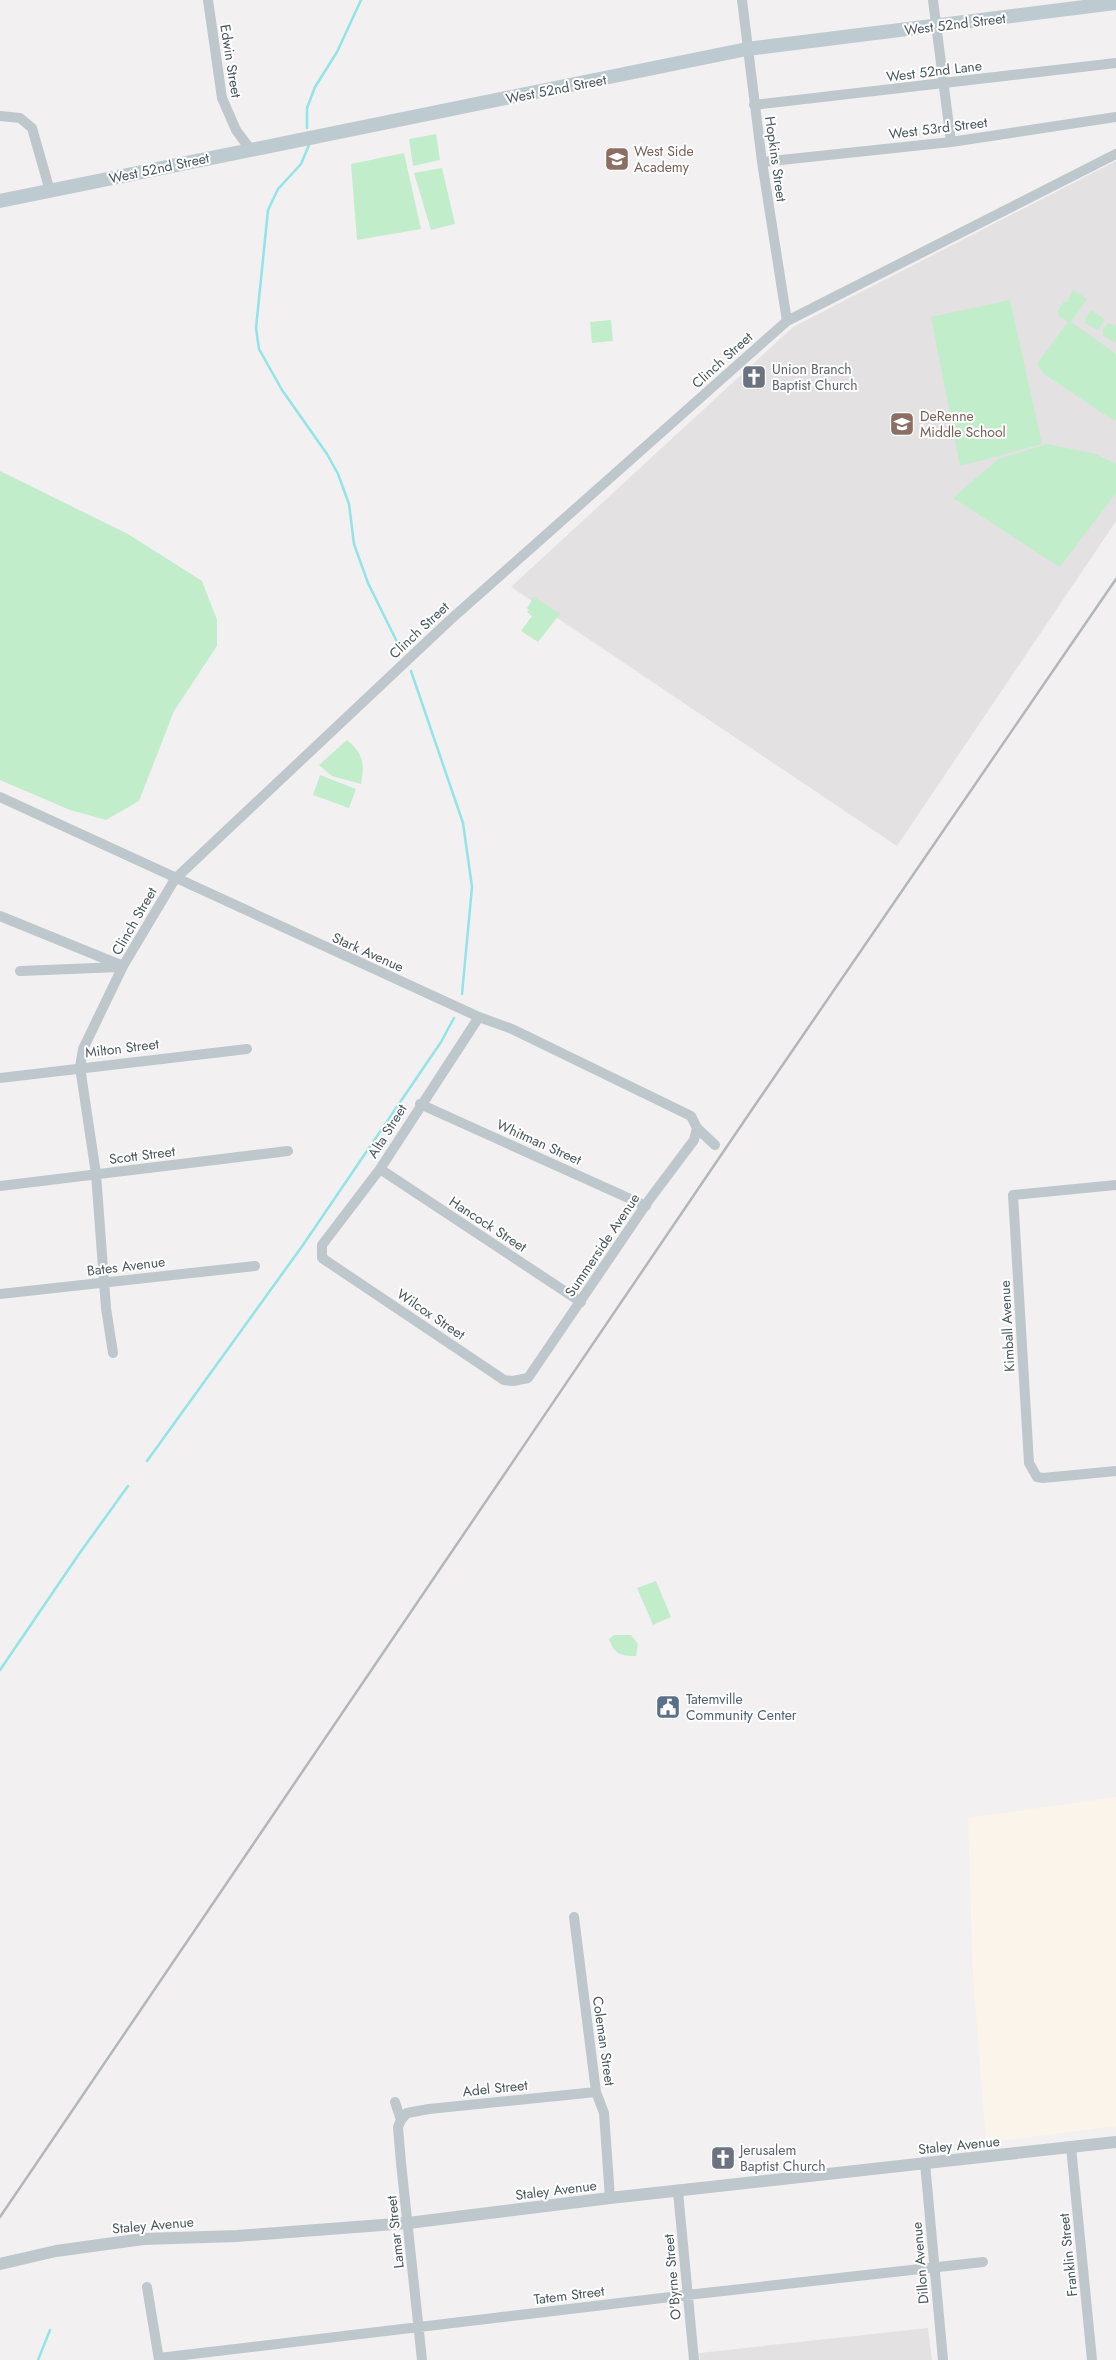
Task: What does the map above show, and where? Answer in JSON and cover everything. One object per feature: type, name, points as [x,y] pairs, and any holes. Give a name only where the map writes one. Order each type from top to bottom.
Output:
[{"type":"main road","name":"West 52nd Street","points":[[0,201],[747,50],[1116,3]]},
{"type":"street","name":"Edwin Street","points":[[208,0],[222,98],[236,130],[250,149]]},
{"type":"street","name":"Hopkins Street","points":[[742,0],[762,162],[787,320]]},
{"type":"street","points":[[933,0],[951,142]]},
{"type":"street","name":"West 52nd Lane","points":[[754,105],[1116,63]]},
{"type":"street","points":[[0,116],[20,118],[32,128],[50,191]]},
{"type":"street","name":"West 53rd Street","points":[[762,162],[951,142],[1116,117]]},
{"type":"street","name":"Clinch Street","points":[[114,1354],[106,1308],[96,1174],[80,1067],[83,1049],[123,966],[175,879],[450,620],[787,320],[1116,154]]},
{"type":"street","name":"Stark Avenue","points":[[0,797],[479,1017],[512,1029],[691,1116],[697,1128],[714,1144]]},
{"type":"street","points":[[0,916],[123,966]]},
{"type":"street","points":[[20,971],[123,966]]},
{"type":"street","name":"Alta Street","points":[[322,1258],[322,1245],[380,1169],[420,1104],[479,1017]]},
{"type":"street","name":"Milton Street","points":[[0,1078],[80,1067],[247,1049]]},
{"type":"street","name":"Whitman Street","points":[[420,1104],[646,1206]]},
{"type":"street","name":"Summerside Avenue","points":[[528,1378],[646,1206],[694,1140],[697,1128]]},
{"type":"street","name":"Scott Street","points":[[0,1186],[288,1151]]},
{"type":"street","name":"Hancock Street","points":[[380,1169],[581,1302]]},
{"type":"street","name":"Kimball Avenue","points":[[1116,1185],[1014,1195],[1029,1463],[1037,1476],[1043,1478],[1116,1471]]},
{"type":"street","name":"Wilcox Street","points":[[322,1258],[504,1380],[513,1381],[528,1378]]},
{"type":"street","name":"Bates Avenue","points":[[0,1294],[255,1266]]},
{"type":"street","name":"Coleman Street","points":[[574,1917],[596,2092],[604,2113],[610,2198]]},
{"type":"street","name":"Adel Street","points":[[401,2120],[407,2113],[429,2109],[596,2092]]},
{"type":"street","name":"Lamar Street","points":[[396,2102],[401,2120],[398,2127],[422,2360]]},
{"type":"street","name":"Staley Avenue","points":[[0,2264],[56,2251],[143,2239],[238,2236],[408,2223],[610,2198],[678,2192],[1116,2142]]},
{"type":"street","name":"Franklin Street","points":[[1071,2147],[1092,2360]]},
{"type":"street","name":"Dillon Avenue","points":[[925,2163],[944,2360]]},
{"type":"street","name":"O'Byrne Street","points":[[678,2192],[694,2360]]},
{"type":"street","name":"Tatem Street","points":[[159,2359],[687,2295],[934,2269],[983,2262]]},
{"type":"street","points":[[147,2287],[159,2359]]},
{"type":"shaded area","name":"DeRenne Middle School","points":[[1116,161],[1116,521],[897,846],[511,587],[793,327]]},
{"type":"shaded area","points":[[1116,1797],[1116,2126],[986,2143],[973,1975],[968,1818]]},
{"type":"shaded area","points":[[928,2328],[932,2360],[700,2360],[699,2353]]},
{"type":"green space","points":[[436,134],[440,160],[413,166],[409,139]]},
{"type":"green space","points":[[404,153],[421,229],[357,240],[351,164]]},
{"type":"green space","points":[[442,168],[455,224],[431,230],[414,173]]},
{"type":"green space","points":[[1073,290],[1087,299],[1071,322],[1116,354],[1116,418],[1114,421],[1044,374],[1037,364],[1068,322],[1058,315],[1058,310],[1064,302],[1067,302]]},
{"type":"green space","points":[[1010,300],[1042,444],[960,466],[931,317]]},
{"type":"green space","points":[[1091,310],[1105,319],[1098,330],[1085,323],[1085,318]]},
{"type":"green space","points":[[611,320],[613,341],[592,343],[590,322]]},
{"type":"green space","points":[[1108,323],[1116,326],[1116,343],[1103,336],[1103,330]]},
{"type":"green space","points":[[1047,444],[1096,454],[1116,464],[1116,493],[1060,567],[953,498],[998,459]]},
{"type":"green space","points":[[0,471],[128,534],[202,581],[217,620],[217,646],[174,711],[139,801],[106,820],[70,810],[0,780]]},
{"type":"green space","points":[[534,597],[560,614],[538,642],[521,631],[532,616],[527,612],[529,610],[527,608]]},
{"type":"green space","points":[[347,740],[360,754],[362,759],[361,784],[332,776],[319,765]]},
{"type":"green space","points":[[320,775],[356,789],[349,808],[313,795]]},
{"type":"green space","points":[[656,1581],[671,1617],[653,1625],[637,1588]]},
{"type":"green space","points":[[614,1635],[631,1635],[638,1644],[636,1656],[622,1655],[616,1651],[609,1639]]},
{"type":"waterway","points":[[307,128],[307,108],[315,87],[337,52],[361,0]]},
{"type":"waterway","points":[[309,145],[301,164],[278,189],[268,210],[256,328],[259,349],[282,390],[327,454],[338,474],[349,504],[354,544],[368,583],[401,650]]},
{"type":"waterway","points":[[411,671],[463,823],[472,887],[462,994]]},
{"type":"waterway","points":[[147,1461],[303,1245],[441,1042],[454,1018]]},
{"type":"waterway","points":[[0,1670],[128,1486]]},
{"type":"waterway","points":[[38,2360],[50,2330]]},
{"type":"railway","points":[[0,2217],[751,1111],[1116,579]]},
{"type":"place","name":"West Side Academy","points":[[617,159]]},
{"type":"place","name":"Union Branch Baptist Church","points":[[754,377]]},
{"type":"place","name":"DeRenne Middle School","points":[[902,424]]},
{"type":"place","name":"Tatemville Community Center","points":[[668,1707]]},
{"type":"place","name":"Jerusalem Baptist Church","points":[[723,2158]]}]
